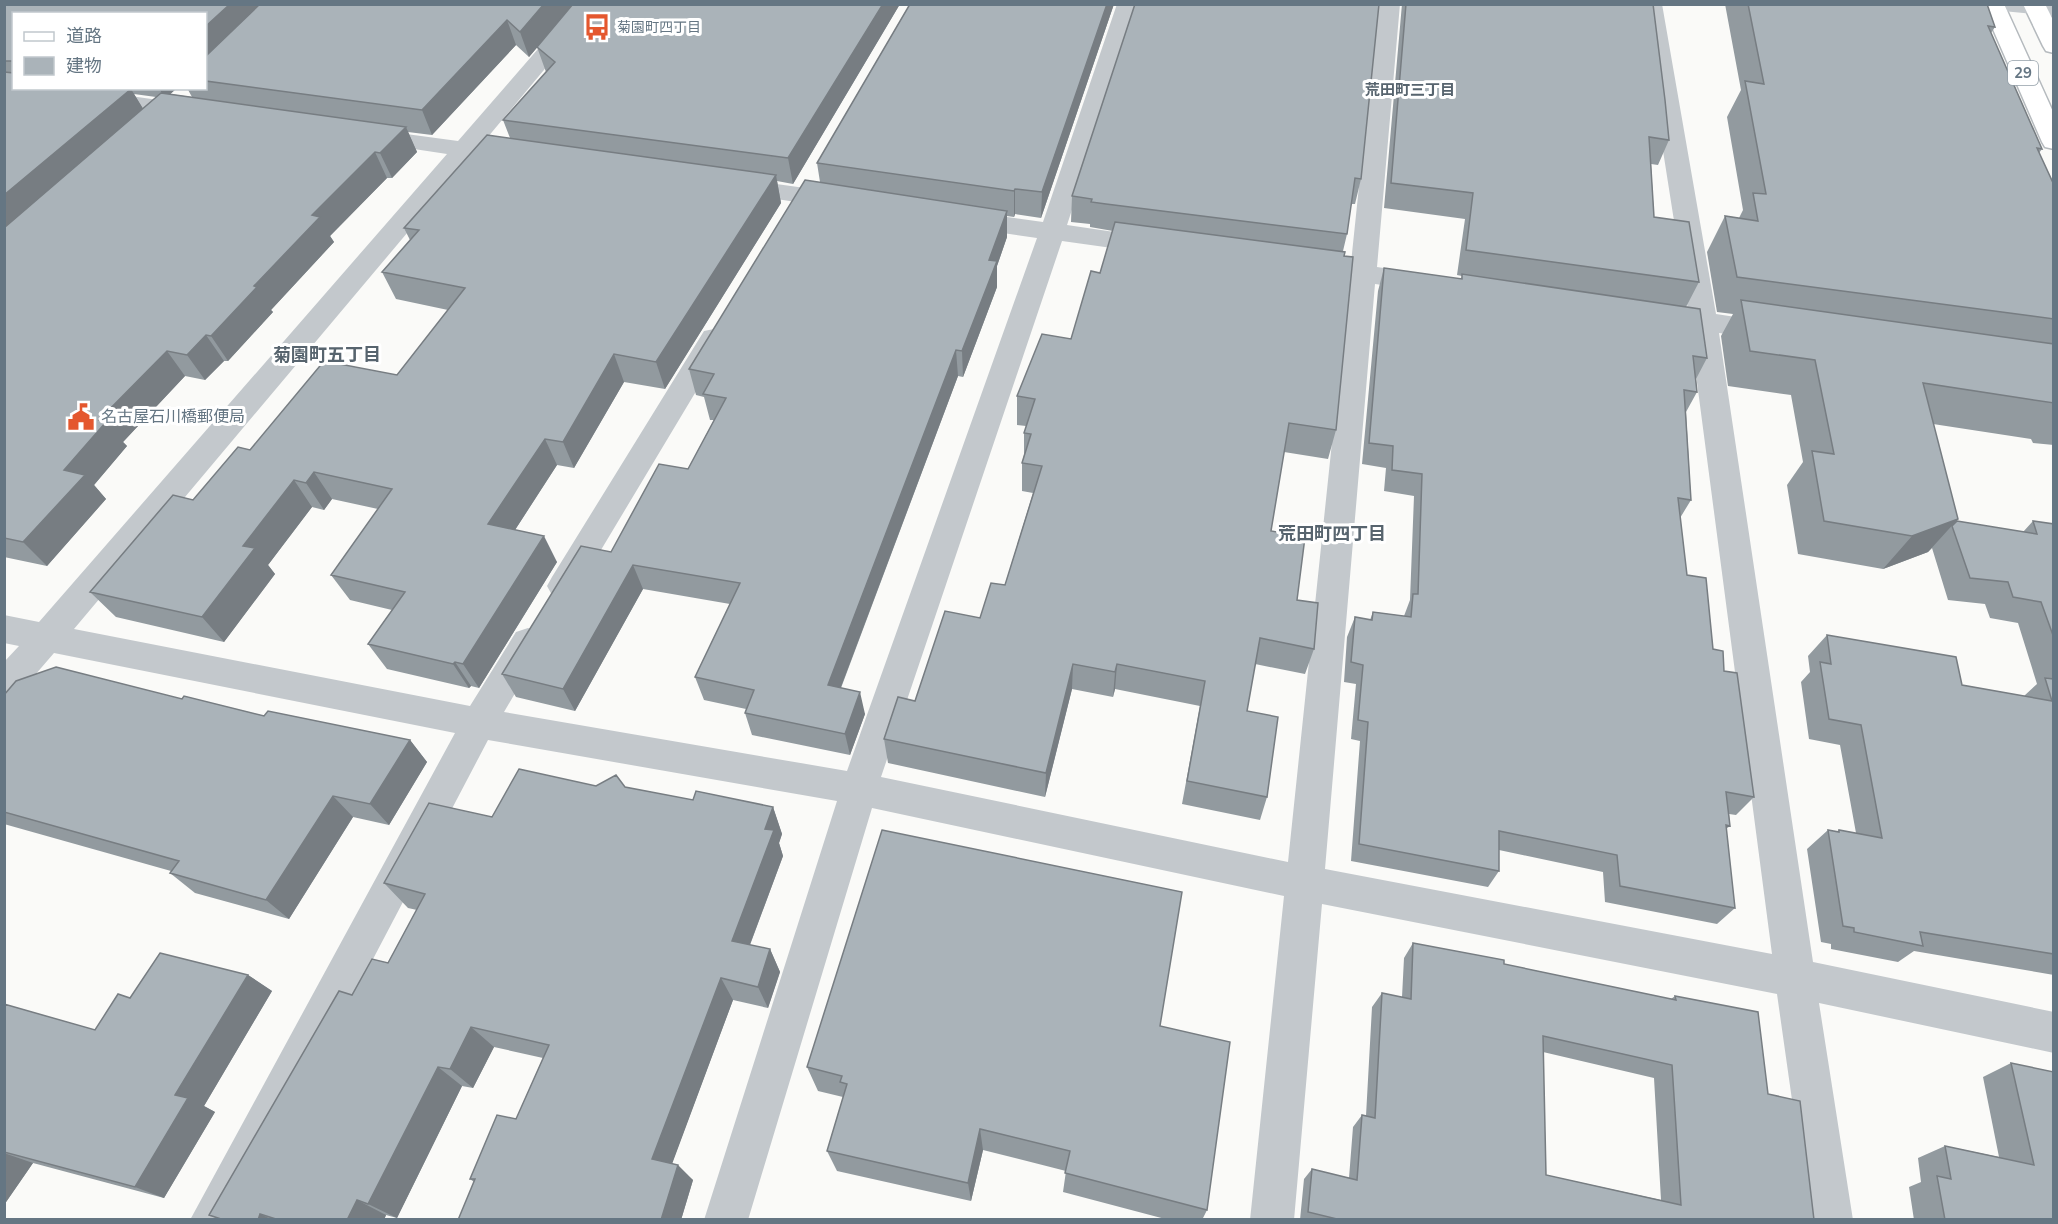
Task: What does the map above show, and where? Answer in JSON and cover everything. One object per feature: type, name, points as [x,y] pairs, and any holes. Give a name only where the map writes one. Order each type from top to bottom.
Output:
[{"type":"main road","name":"29","points":[[1993,5],[2054,142]]},
{"type":"main road","name":"29","points":[[2041,8],[2054,46]]},
{"type":"street","points":[[4,687],[589,4]]},
{"type":"street","points":[[726,1220],[859,789],[1052,233],[1128,4]]},
{"type":"street","points":[[1272,1220],[1365,273],[1389,4]]},
{"type":"street","points":[[1651,4],[1703,321],[1831,1220]]},
{"type":"street","points":[[1993,5],[2041,8]]},
{"type":"street","points":[[36,90],[218,115]]},
{"type":"street","points":[[145,132],[192,90]]},
{"type":"street","points":[[347,133],[546,160]]},
{"type":"street","points":[[783,225],[819,165]]},
{"type":"street","points":[[709,182],[870,205]]},
{"type":"street","points":[[938,216],[1180,249]]},
{"type":"street","points":[[1284,262],[1446,285]]},
{"type":"street","points":[[1633,311],[1796,334]]},
{"type":"street","points":[[212,1220],[479,723],[727,317]]},
{"type":"street","points":[[4,629],[479,723],[859,789],[1305,883],[1795,978],[2054,1033]]},
{"type":"building","points":[[4,4],[230,4],[207,25],[207,12],[12,12],[12,61],[4,61]]},
{"type":"building","points":[[260,4],[544,4],[520,32],[507,20],[422,110],[207,81],[207,55]]},
{"type":"building","points":[[573,4],[883,4],[788,158],[503,120],[555,62],[537,47]]},
{"type":"building","points":[[910,4],[1107,4],[1042,192],[1015,189],[1014,191],[817,163]]},
{"type":"building","points":[[1135,4],[1379,4],[1361,179],[1355,178],[1347,234],[1091,202],[1092,199],[1072,196]]},
{"type":"building","points":[[1406,4],[1653,4],[1669,140],[1649,137],[1654,217],[1689,222],[1699,282],[1466,250],[1473,193],[1391,183]]},
{"type":"building","points":[[1748,4],[1987,4],[1995,27],[1988,26],[2042,149],[2037,148],[2054,185],[2054,319],[1737,277],[1725,216],[1758,221],[1753,193],[1766,194],[1745,81],[1764,84]]},
{"type":"building","points":[[4,72],[12,73],[12,90],[130,90],[4,195]]},
{"type":"building","points":[[161,93],[406,127],[380,153],[375,152],[312,215],[320,217],[254,286],[257,287],[211,336],[206,335],[187,355],[167,351],[99,420],[106,422],[64,470],[85,475],[23,542],[4,538],[4,228]]},
{"type":"building","points":[[487,135],[776,175],[656,362],[614,354],[563,442],[545,439],[488,524],[544,536],[463,664],[455,662],[453,664],[368,644],[405,592],[331,575],[392,489],[314,472],[306,483],[294,480],[243,546],[255,548],[202,617],[90,592],[173,495],[193,500],[238,447],[250,450],[324,361],[397,375],[465,288],[382,272],[419,230],[404,228]]},
{"type":"building","points":[[805,180],[1007,211],[989,260],[997,261],[962,351],[956,350],[828,685],[860,692],[845,734],[745,713],[754,690],[695,677],[740,583],[633,565],[563,689],[502,674],[581,546],[611,552],[659,464],[688,469],[726,398],[703,394],[714,374],[689,369]]},
{"type":"building","points":[[1115,222],[1345,252],[1344,256],[1353,257],[1336,430],[1289,423],[1271,531],[1305,537],[1297,600],[1318,603],[1314,649],[1260,638],[1247,711],[1278,717],[1267,797],[1187,781],[1205,681],[1117,664],[1115,672],[1073,664],[1046,773],[884,739],[898,697],[915,701],[945,611],[980,618],[991,583],[1005,585],[1042,466],[1022,463],[1031,434],[1024,433],[1035,399],[1017,396],[1042,334],[1071,339],[1091,271],[1100,273]]},
{"type":"building","points":[[1384,268],[1462,279],[1462,274],[1700,309],[1707,358],[1693,356],[1697,392],[1684,390],[1691,500],[1678,498],[1687,575],[1706,578],[1713,649],[1723,651],[1724,671],[1737,673],[1754,797],[1726,792],[1730,826],[1726,825],[1735,908],[1620,886],[1617,855],[1499,831],[1499,871],[1359,844],[1368,722],[1358,720],[1363,665],[1351,662],[1355,617],[1372,620],[1373,612],[1411,617],[1413,594],[1418,594],[1422,474],[1392,470],[1393,446],[1369,443]]},
{"type":"building","points":[[1741,300],[2054,344],[2054,403],[1923,383],[1958,519],[1912,536],[1824,521],[1812,451],[1834,454],[1815,360],[1750,351]]},
{"type":"building","points":[[1957,521],[2037,534],[2033,521],[2054,524],[2054,638],[2041,602],[2013,597],[2008,582],[1970,578],[1952,526]]},
{"type":"building","points":[[1827,635],[1956,657],[1962,685],[2052,701],[2045,678],[2054,679],[2054,954],[1920,932],[1923,946],[1854,932],[1854,928],[1843,926],[1828,830],[1882,838],[1861,725],[1829,719],[1820,662],[1831,664]]},
{"type":"building","points":[[56,667],[182,699],[184,696],[264,716],[268,711],[410,740],[370,804],[333,796],[266,900],[170,873],[179,861],[4,812],[4,695],[16,681]]},
{"type":"building","points":[[519,769],[596,786],[616,775],[625,787],[693,800],[696,791],[773,807],[765,829],[774,830],[732,941],[770,949],[758,987],[721,978],[652,1159],[678,1165],[661,1220],[458,1220],[475,1179],[470,1179],[497,1115],[516,1119],[549,1045],[471,1027],[450,1069],[438,1067],[368,1204],[357,1200],[347,1220],[279,1220],[260,1214],[258,1220],[224,1220],[209,1215],[339,991],[352,995],[372,959],[388,963],[425,894],[384,883],[429,803],[492,817]]},
{"type":"building","points":[[882,830],[1182,892],[1160,1026],[1230,1042],[1207,1210],[1065,1173],[1070,1151],[980,1129],[968,1183],[827,1151],[847,1084],[840,1082],[842,1076],[807,1067]]},
{"type":"building","points":[[1413,943],[1504,960],[1504,964],[1676,1000],[1675,996],[1758,1012],[1768,1094],[1800,1101],[1814,1220],[1341,1220],[1308,1212],[1312,1169],[1357,1180],[1362,1115],[1375,1118],[1382,993],[1411,999]],"holes":[[[1543,1036],[1672,1065],[1681,1205],[1546,1175]]]},
{"type":"building","points":[[160,953],[248,975],[175,1095],[188,1098],[135,1187],[4,1152],[4,1004],[95,1030],[118,994],[130,998]]},
{"type":"building","points":[[2011,1063],[2054,1072],[2054,1220],[1945,1220],[1937,1176],[1951,1179],[1945,1146],[2034,1165]]},
{"type":"place","name":"菊園町四丁目","points":[[597,27]]},
{"type":"place","name":"名古屋石川橋郵便局","points":[[81,417]]},
{"type":"district","name":"荒田町三丁目","points":[[1410,90]]},
{"type":"district","name":"菊園町五丁目","points":[[327,355]]},
{"type":"district","name":"荒田町四丁目","points":[[1332,534]]}]
